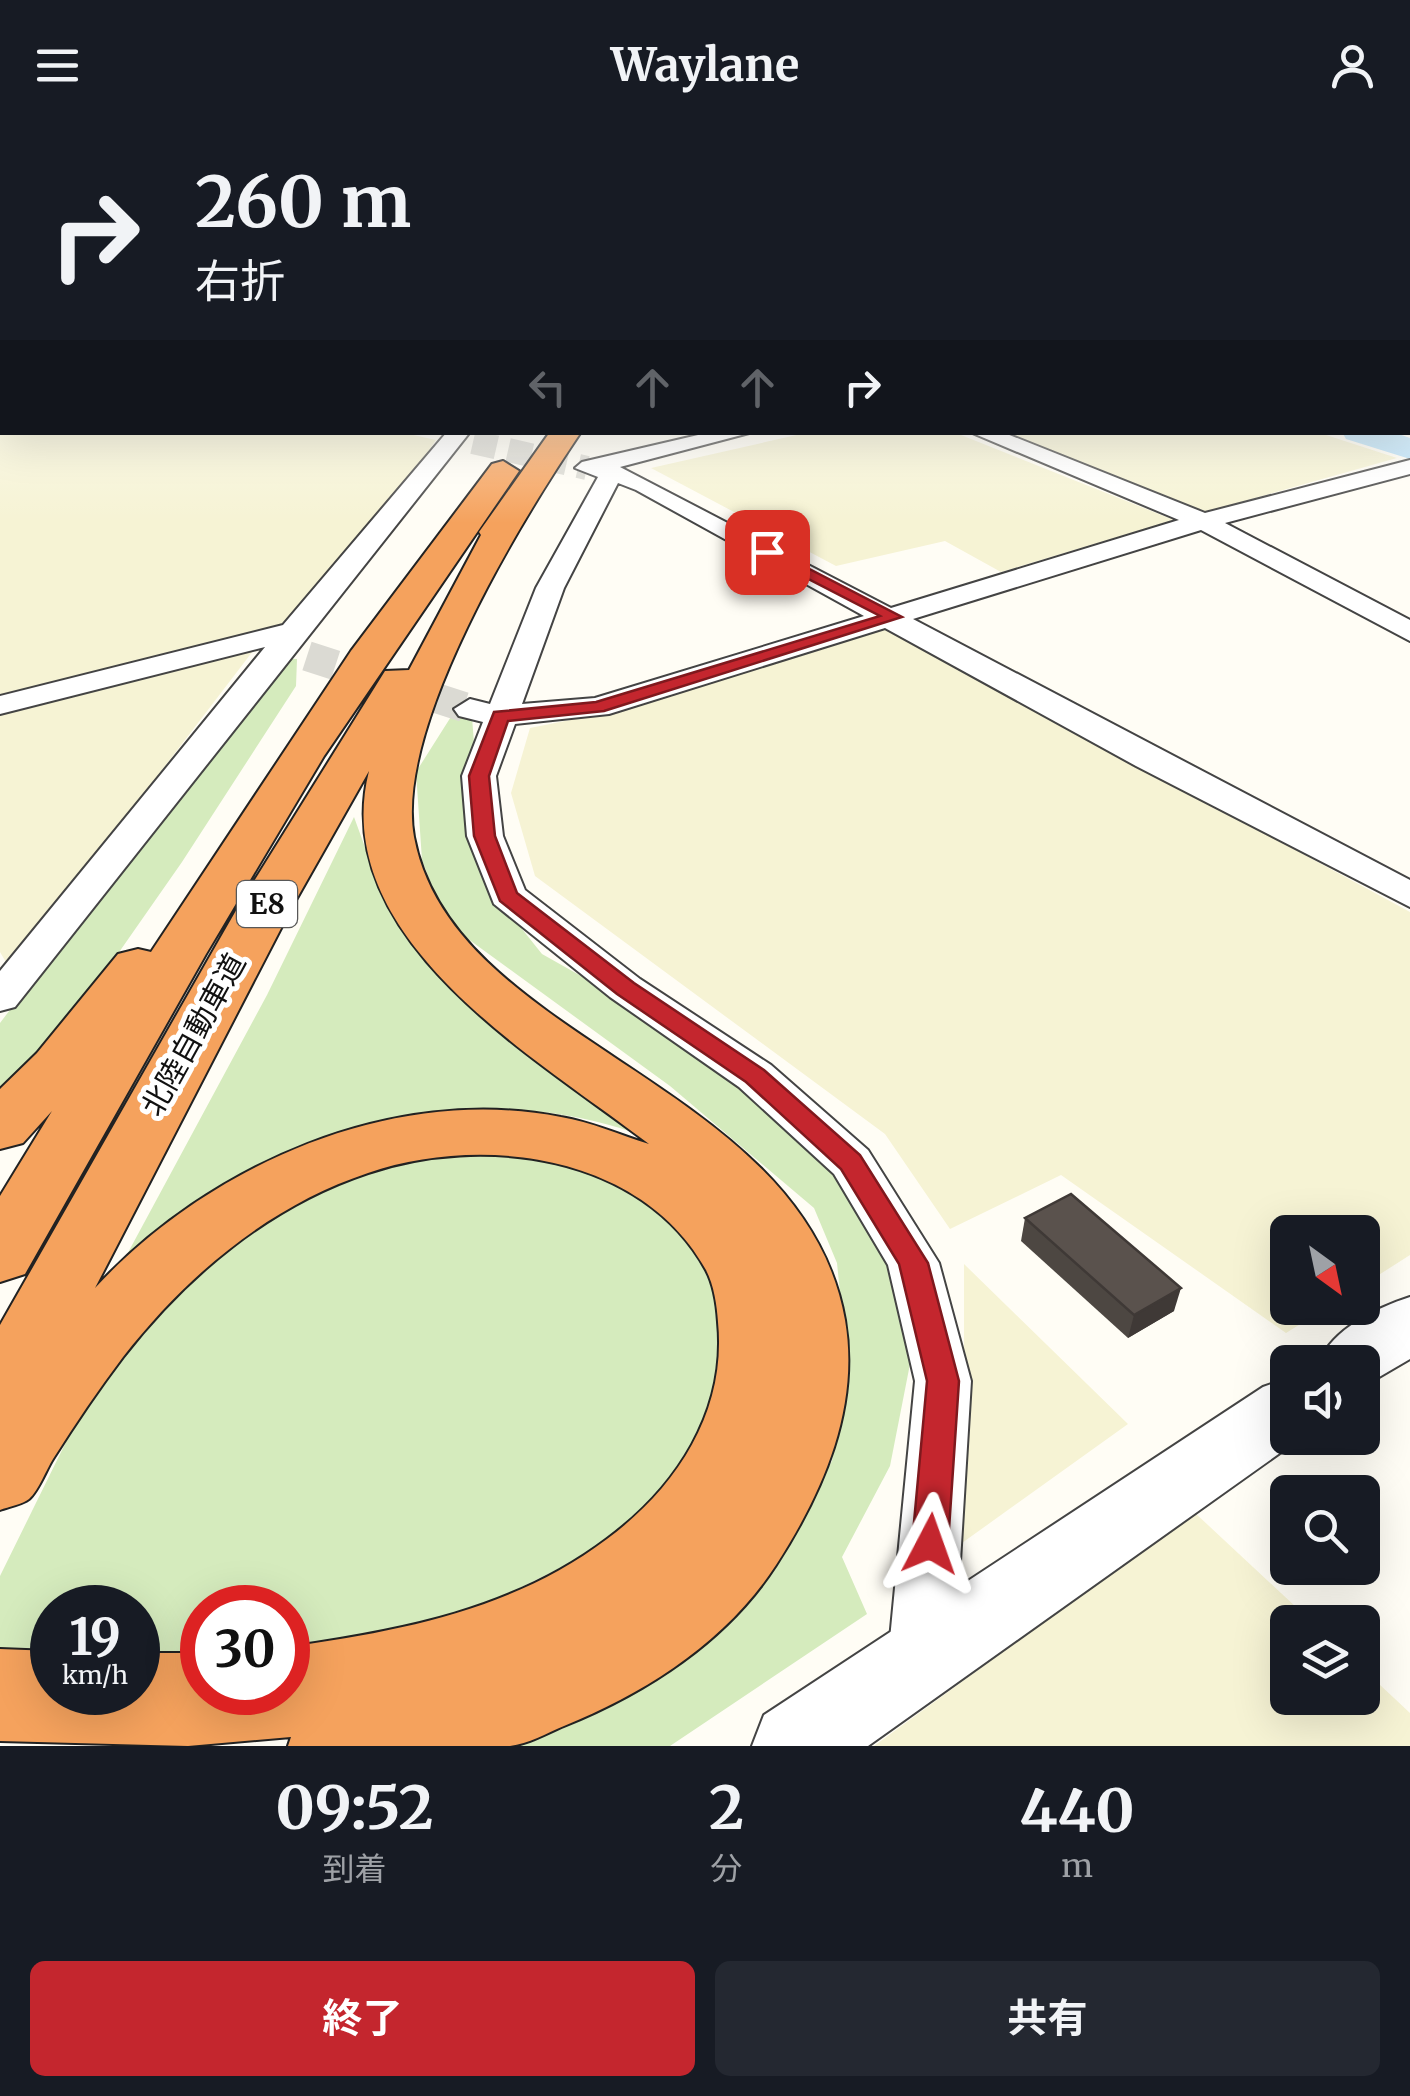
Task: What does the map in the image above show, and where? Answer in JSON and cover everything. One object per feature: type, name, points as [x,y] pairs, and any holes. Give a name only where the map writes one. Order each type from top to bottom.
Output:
[{"type":"highway","name":"北陸自動車道","points":[[0,1255],[209,905],[397,618],[532,435]]},
{"type":"highway","name":"北陸自動車道","points":[[0,1396],[275,890],[391,693],[515,503],[595,456]]},
{"type":"highway","points":[[335,1746],[423,1729],[524,1699],[611,1657],[679,1611],[732,1558],[778,1496],[801,1440],[810,1388],[811,1332],[803,1286],[784,1245],[752,1201],[705,1154],[468,974],[417,911],[401,878],[387,814],[400,746],[515,503]]},
{"type":"highway","points":[[0,1127],[59,1067],[120,989],[364,654],[397,618]]},
{"type":"highway","points":[[0,1474],[69,1371],[167,1262],[224,1215],[279,1181],[411,1138],[475,1130],[540,1134],[599,1149],[653,1174],[698,1209],[734,1256],[753,1306],[759,1364],[748,1425],[719,1478],[666,1543],[601,1594],[517,1638],[417,1670],[310,1688]]},
{"type":"highway","points":[[0,1695],[180,1700]]},
{"type":"street","points":[[624,435],[595,456],[550,588],[485,712],[479,776],[485,836],[508,896],[626,988],[755,1076],[851,1162],[914,1263],[943,1381],[921,1660]]},
{"type":"street","points":[[595,456],[724,435]]},
{"type":"street","points":[[988,435],[1202,521],[1410,632]]},
{"type":"street","points":[[3,986],[293,645],[462,438]]},
{"type":"street","points":[[595,456],[1148,759],[1410,895]]},
{"type":"street","points":[[485,712],[598,707],[1202,521],[1410,466]]},
{"type":"street","points":[[0,705],[293,645]]},
{"type":"street","points":[[1379,1345],[1410,1324]]},
{"type":"street","points":[[795,1746],[1270,1420]]},
{"type":"shaded area","points":[[0,435],[414,435],[436,440],[405,485],[283,626],[0,698]]},
{"type":"shaded area","points":[[797,435],[961,435],[1174,520],[1001,572],[945,541],[836,566],[651,468]]},
{"type":"shaded area","points":[[1007,435],[1326,435],[1397,458],[1205,512]]},
{"type":"shaded area","points":[[883,627],[1410,912],[1410,1255],[1380,1274],[1380,1215],[1270,1215],[1270,1322],[1061,1175],[950,1229],[885,1134],[535,876],[511,793],[530,728],[610,712]]},
{"type":"shaded area","points":[[259,643],[10,969],[0,952],[0,710]]},
{"type":"shaded area","points":[[964,1264],[1128,1424],[948,1553],[964,1451]]},
{"type":"shaded area","points":[[1275,1325],[1299,1325],[1286,1333]]},
{"type":"shaded area","points":[[1194,1512],[1294,1605],[1270,1605],[1270,1715],[1380,1715],[1380,1685],[1410,1713],[1410,1746],[874,1746]]},
{"type":"green space","points":[[277,658],[297,659],[296,686],[101,978],[0,1098],[0,1023]]},
{"type":"green space","points":[[454,712],[472,717],[474,743],[468,819],[494,894],[542,954],[725,1057],[870,1202],[899,1283],[910,1364],[890,1466],[842,1557],[867,1614],[670,1746],[470,1746],[776,1556],[832,1461],[847,1361],[837,1263],[814,1208],[670,1086],[464,936],[437,900],[422,860],[416,772]]},
{"type":"green space","points":[[354,817],[378,883],[426,953],[688,1162],[629,1131],[570,1116],[518,1110],[412,1115],[359,1126],[261,1163],[203,1198],[117,1273],[267,995]]},
{"type":"green space","points":[[468,1145],[623,1175],[679,1219],[711,1275],[727,1349],[716,1424],[653,1502],[590,1553],[463,1616],[310,1651],[310,1585],[180,1585],[180,1657],[160,1658],[160,1585],[30,1585],[30,1657],[0,1656],[0,1576],[97,1379],[183,1272],[285,1191]]},
{"type":"building","points":[[1071,1194],[1181,1288],[1134,1315],[1025,1218]]},
{"type":"waterway","points":[[1367,435],[1410,449]]},
{"type":"tunnel","points":[[473,442],[587,468]]},
{"type":"tunnel","points":[[307,656],[470,709]]},
{"type":"route","points":[[767,552],[894,617],[598,707],[500,716],[479,776],[485,836],[508,896],[626,988],[755,1076],[851,1162],[914,1263],[943,1381],[930,1544]]}]
